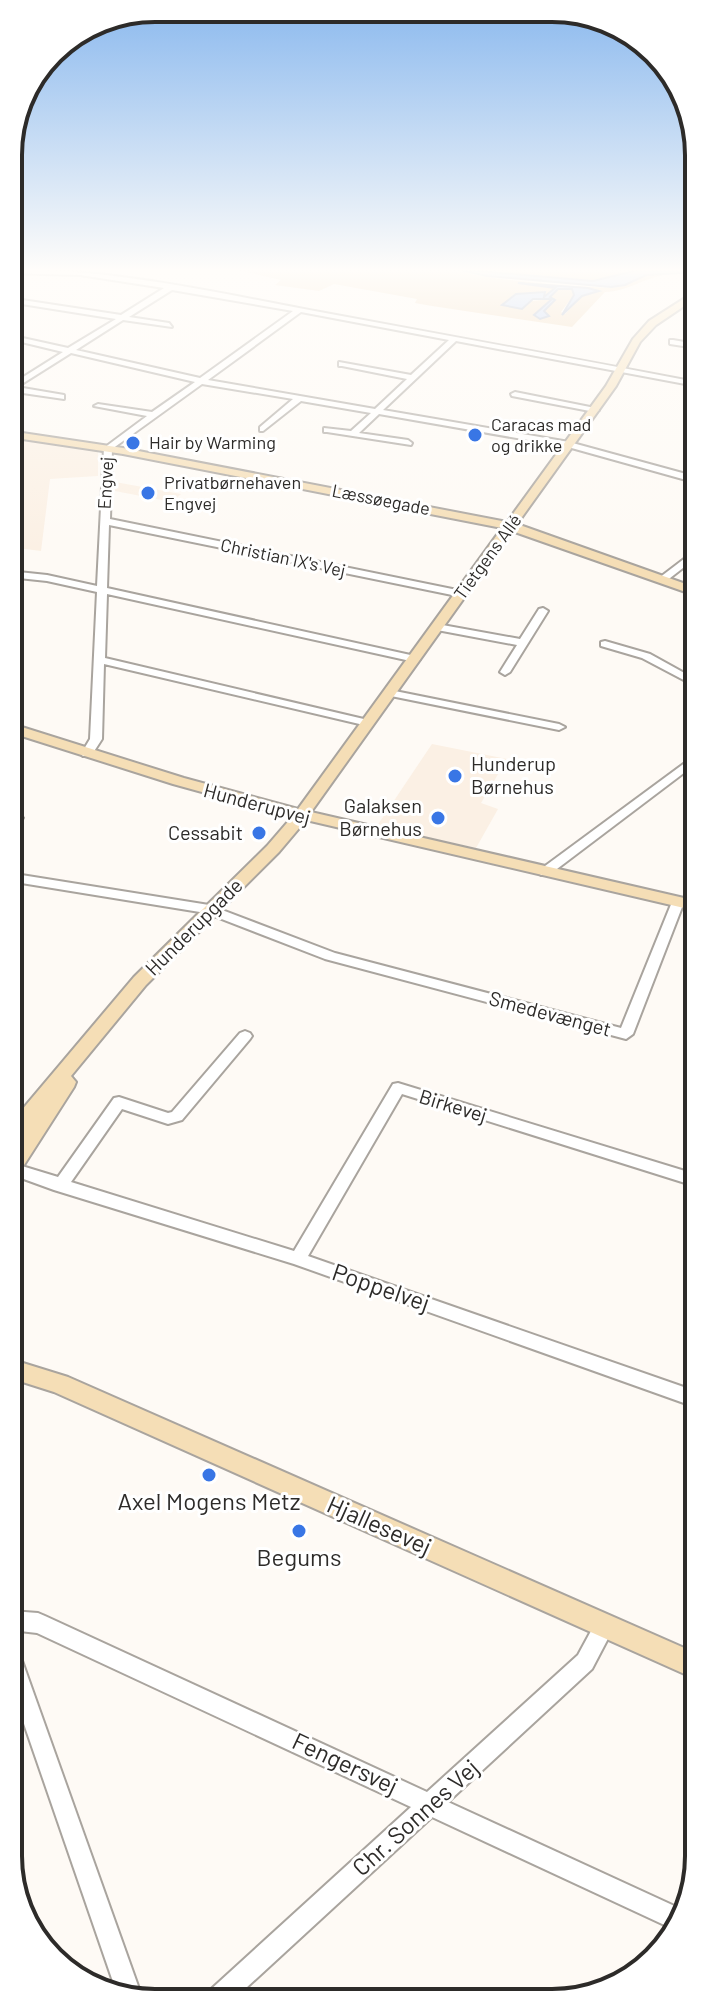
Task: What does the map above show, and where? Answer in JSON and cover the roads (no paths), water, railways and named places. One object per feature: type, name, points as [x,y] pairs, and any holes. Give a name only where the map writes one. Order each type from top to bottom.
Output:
[{"type":"main road","name":"Tietgens Allé","points":[[300,817],[595,410],[622,363]]},
{"type":"main road","name":"Læssøegade","points":[[22,436],[108,448],[510,526],[685,588]]},
{"type":"main road","name":"Hunderupvej","points":[[22,732],[300,817],[685,903]]},
{"type":"main road","name":"Hunderupgade","points":[[22,1123],[140,981],[209,909],[273,849],[300,817]]},
{"type":"main road","name":"Hunderupgade","points":[[22,1153],[92,1042]]},
{"type":"main road","name":"Hjallesevej","points":[[22,1365],[685,1661]]},
{"type":"street","points":[[22,380],[50,363]]},
{"type":"street","points":[[121,363],[201,381],[569,445],[685,477]]},
{"type":"street","name":"Engvej","points":[[87,754],[96,739],[108,448],[226,363]]},
{"type":"street","points":[[353,434],[430,363]]},
{"type":"street","points":[[586,363],[685,382]]},
{"type":"street","points":[[342,364],[415,378]]},
{"type":"street","points":[[22,390],[61,397]]},
{"type":"street","points":[[515,394],[595,410]]},
{"type":"street","points":[[263,429],[300,398]]},
{"type":"street","points":[[98,406],[153,415]]},
{"type":"street","points":[[327,430],[408,443]]},
{"type":"street","name":"Christian IX's Vej","points":[[104,521],[462,594]]},
{"type":"street","points":[[662,580],[685,562]]},
{"type":"street","points":[[22,576],[102,590],[415,659]]},
{"type":"street","points":[[505,672],[543,611]]},
{"type":"street","points":[[437,627],[523,643]]},
{"type":"street","points":[[605,644],[646,656],[685,677]]},
{"type":"street","points":[[101,660],[368,723]]},
{"type":"street","points":[[390,693],[559,727]]},
{"type":"street","points":[[545,872],[685,766]]},
{"type":"street","points":[[22,879],[209,909]]},
{"type":"street","name":"Smedevænget","points":[[209,909],[330,956],[626,1034],[678,902]]},
{"type":"street","points":[[60,1186],[119,1102],[168,1119],[177,1116],[245,1036]]},
{"type":"street","name":"Birkevej","points":[[298,1259],[398,1088],[685,1177]]},
{"type":"street","name":"Poppelvej","points":[[22,1174],[298,1259],[685,1395]]},
{"type":"street","name":"Fengersvej","points":[[22,1622],[38,1623],[671,1916]]},
{"type":"street","name":"Chr. Sonnes Vej","points":[[228,1989],[585,1662],[604,1627]]},
{"type":"street","points":[[22,1689],[126,1985]]},
{"type":"place","name":"Caracas mad og drikke","points":[[475,435]]},
{"type":"place","name":"Hair by Warming","points":[[133,443]]},
{"type":"place","name":"Privatbørnehaven Engvej","points":[[148,493]]},
{"type":"place","name":"Hunderup Børnehus","points":[[455,776]]},
{"type":"place","name":"Galaksen Børnehus","points":[[438,818]]},
{"type":"place","name":"Cessabit","points":[[259,833]]},
{"type":"place","name":"Axel Mogens Metz","points":[[209,1475]]},
{"type":"place","name":"Begums","points":[[299,1531]]}]
